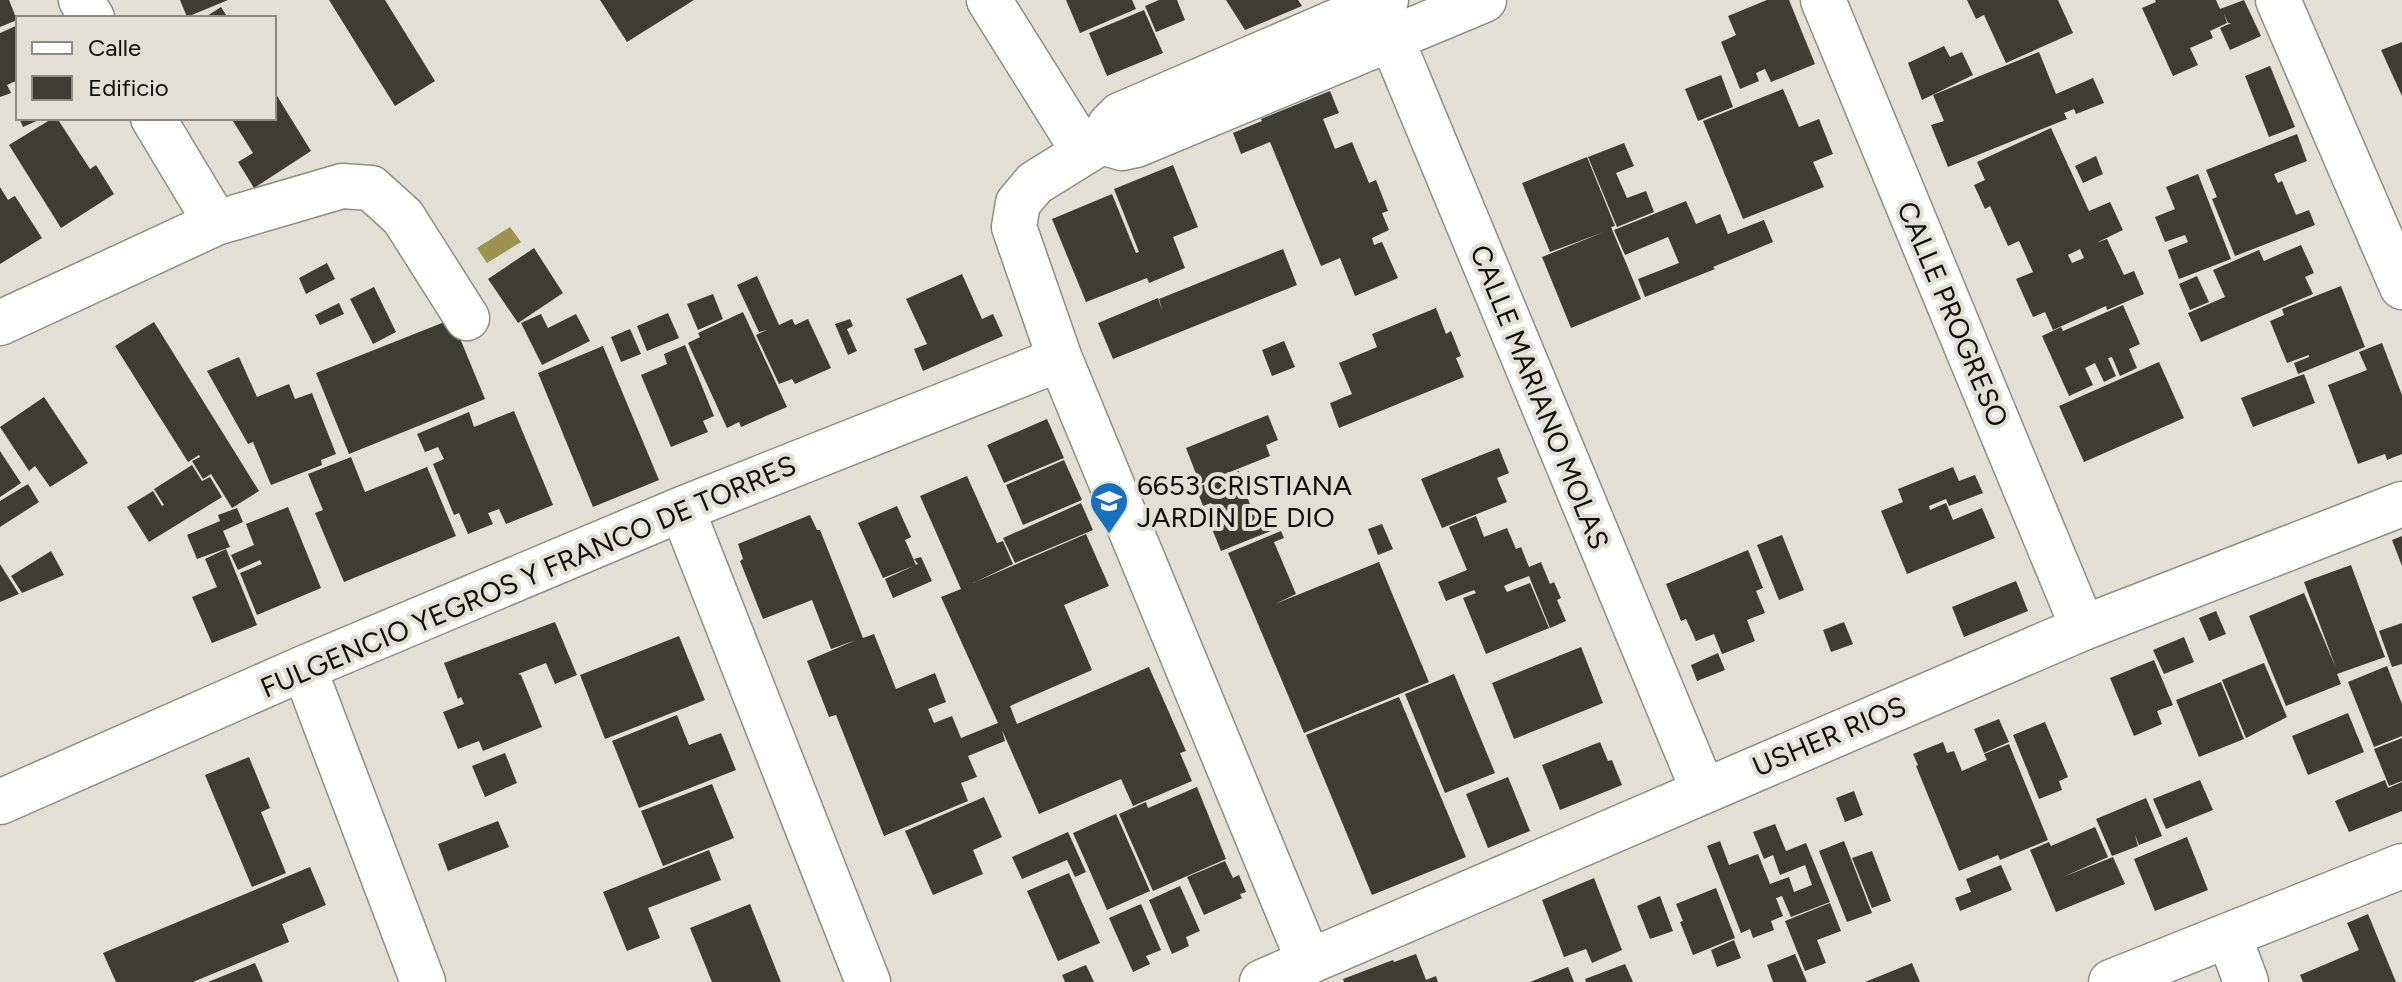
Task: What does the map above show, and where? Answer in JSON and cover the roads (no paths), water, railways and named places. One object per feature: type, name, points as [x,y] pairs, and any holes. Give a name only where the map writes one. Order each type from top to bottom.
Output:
[{"type":"street","points":[[989,0],[1092,147]]},
{"type":"street","points":[[1309,962],[1060,359],[1014,227],[1018,203],[1035,183],[1092,147],[1120,115],[1385,14],[1484,0]]},
{"type":"street","name":"CALLE PROGRESO","points":[[1823,0],[2083,628]]},
{"type":"street","points":[[2278,0],[2402,287]]},
{"type":"street","name":"CALLE MARIANO MOLAS","points":[[1385,14],[1703,790]]},
{"type":"street","points":[[154,120],[216,223]]},
{"type":"street","points":[[0,323],[216,223],[342,186],[371,188],[403,217],[467,318]]},
{"type":"street","name":"FULGENCIO YEGROS Y FRANCO DE TORRES","points":[[0,802],[304,668],[682,509],[1060,359]]},
{"type":"street","name":"USHER RIOS","points":[[1262,982],[2083,628],[2402,504]]},
{"type":"street","points":[[682,509],[868,982]]},
{"type":"street","points":[[304,668],[423,982]]},
{"type":"street","points":[[2111,982],[2402,866]]},
{"type":"street","points":[[2229,936],[2246,982]]},
{"type":"place","name":"6653 CRISTIANA JARDIN DE DIO","points":[[1109,535]]}]
